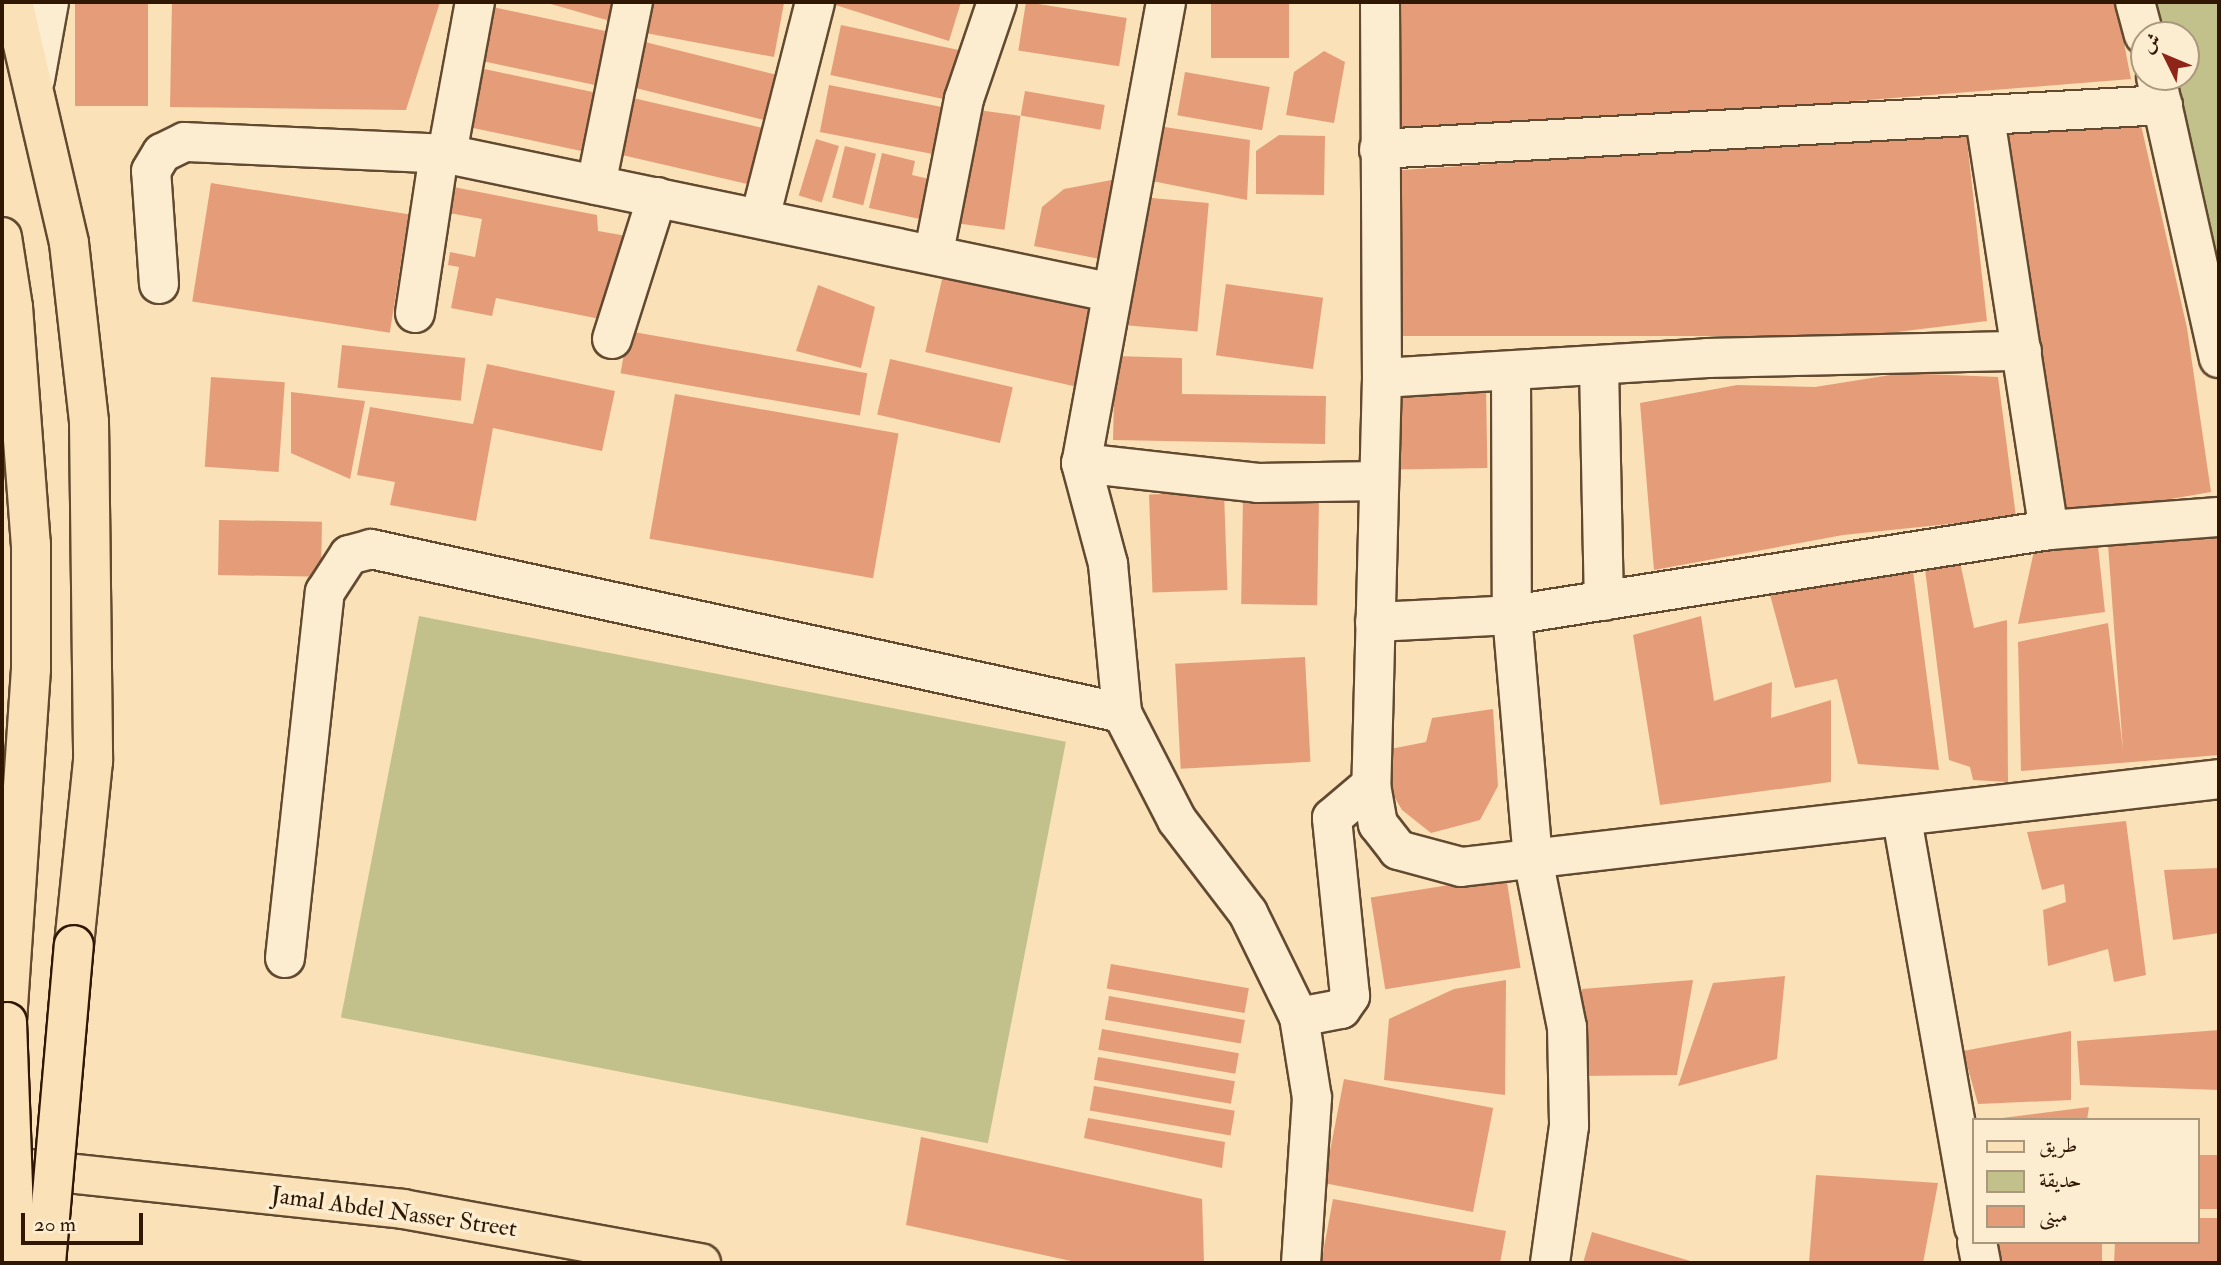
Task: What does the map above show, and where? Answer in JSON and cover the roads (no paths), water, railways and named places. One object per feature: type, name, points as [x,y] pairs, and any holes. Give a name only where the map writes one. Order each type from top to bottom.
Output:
[{"type":"main road","points":[[13,2],[35,80],[69,243],[89,422],[93,761],[46,1263]]},
{"type":"main road","points":[[2,237],[31,544],[31,669],[7,1022],[16,1263]]},
{"type":"main road","name":"Jamal Abdel Nasser Street","points":[[2,1166],[403,1209],[701,1263]]},
{"type":"street","points":[[35,80],[49,2]]},
{"type":"street","points":[[415,313],[443,154],[475,2]]},
{"type":"street","points":[[596,184],[634,2]]},
{"type":"street","points":[[760,218],[815,2]]},
{"type":"street","points":[[934,252],[964,99],[997,2]]},
{"type":"street","points":[[1164,2],[1109,292],[1081,463],[1108,564],[1122,713],[1177,820],[1248,913],[1299,1017],[1312,1098],[1301,1263]]},
{"type":"street","points":[[1380,2],[1382,379],[1371,785],[1378,824],[1398,850],[1461,867],[1902,819],[2219,779]]},
{"type":"street","points":[[2135,2],[2140,21]]},
{"type":"street","points":[[1379,149],[1985,118],[2160,91],[2219,358]]},
{"type":"street","points":[[1985,118],[2049,530]]},
{"type":"street","points":[[159,284],[151,171],[162,153],[185,142],[443,154],[934,252],[1109,292]]},
{"type":"street","points":[[612,339],[657,197]]},
{"type":"street","points":[[1382,379],[1599,366],[2022,351]]},
{"type":"street","points":[[1599,366],[1604,601]]},
{"type":"street","points":[[1511,373],[1512,615],[1533,859],[1567,1027],[1569,1126],[1550,1263]]},
{"type":"street","points":[[1081,463],[1258,483],[1378,481]]},
{"type":"street","points":[[1375,622],[1512,615],[2049,530],[2219,517]]},
{"type":"street","points":[[285,958],[325,592],[349,555],[371,549],[1122,713]]},
{"type":"street","points":[[1299,1017],[1341,1009],[1350,996],[1349,942],[1331,859],[1332,818],[1371,785]]},
{"type":"street","points":[[1902,819],[1972,1216]]},
{"type":"street","points":[[1977,1244],[1981,1263]]}]
